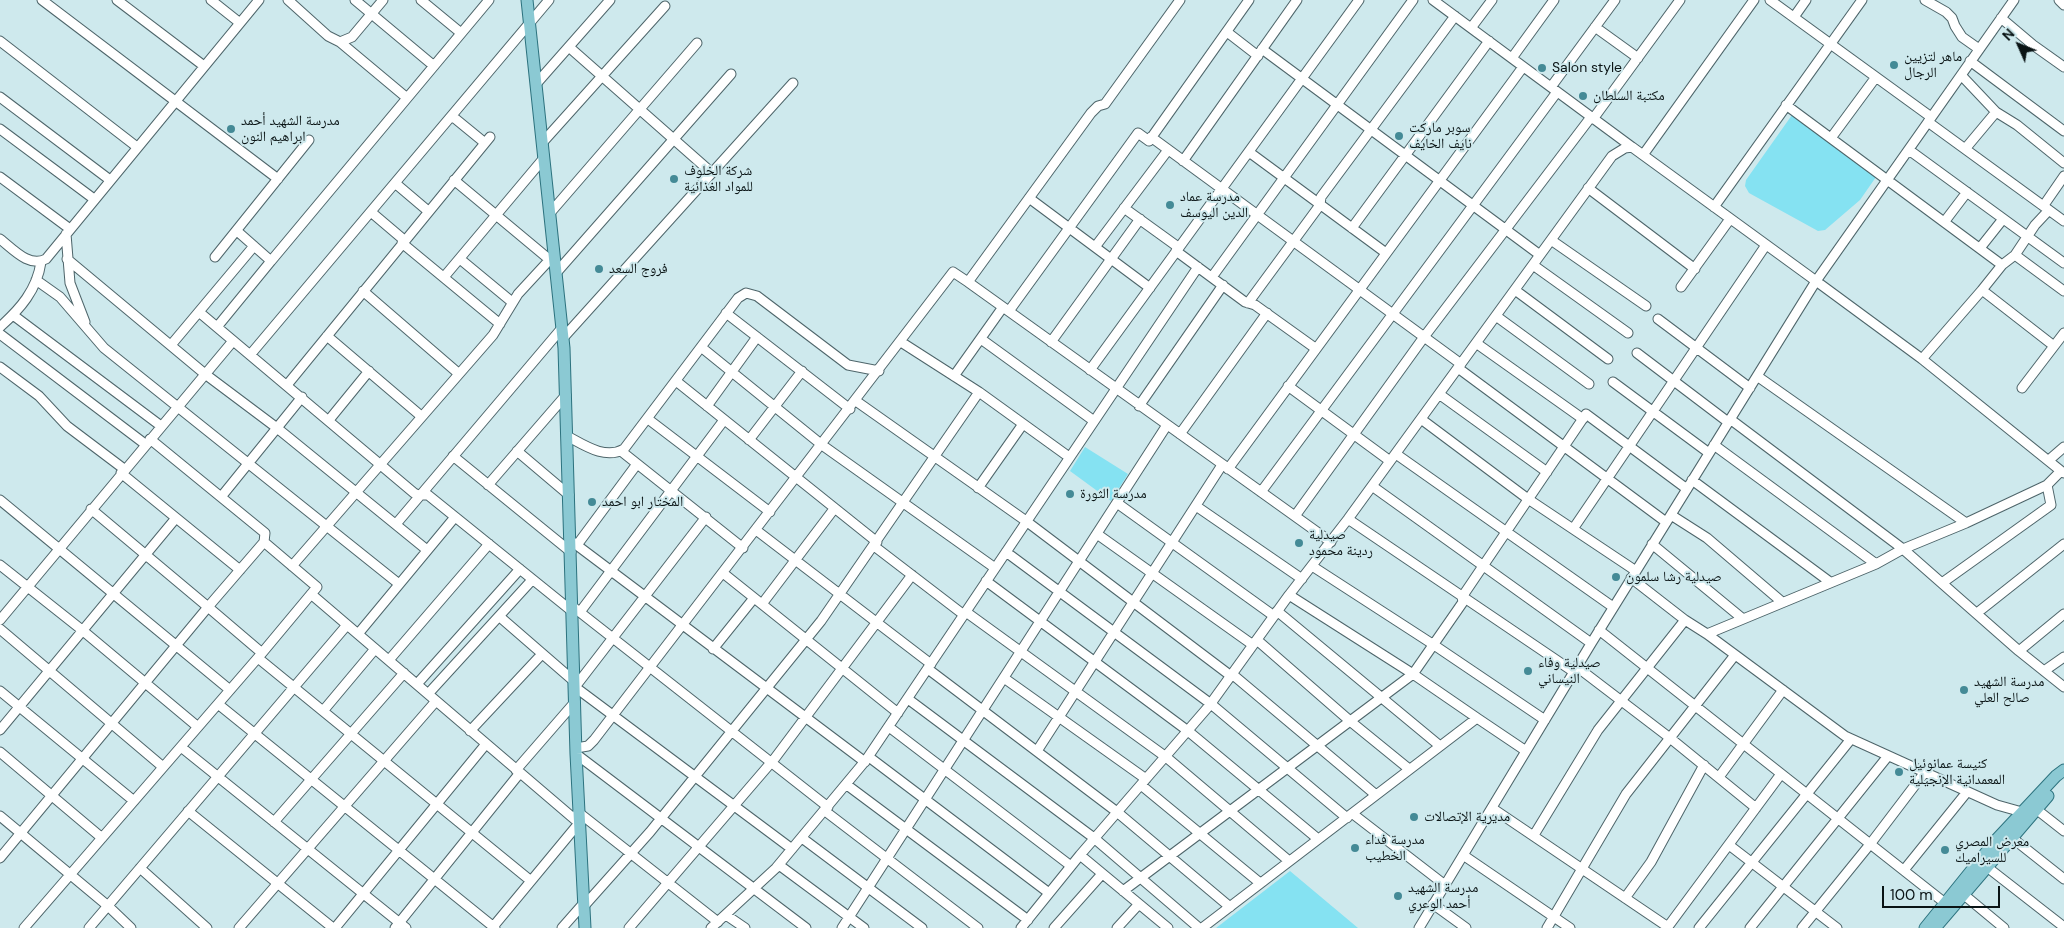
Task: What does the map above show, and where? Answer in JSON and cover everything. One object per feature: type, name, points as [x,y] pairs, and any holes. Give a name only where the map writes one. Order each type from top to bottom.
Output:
[{"type":"main road","points":[[528,0],[550,213],[552,257],[556,273],[562,333],[566,395],[575,610],[576,751],[586,928]]},
{"type":"main road","points":[[1925,928],[1996,840],[2064,770]]},
{"type":"main road","points":[[1935,928],[2064,778]]},
{"type":"street","points":[[42,0],[278,179]]},
{"type":"street","points":[[117,0],[204,66]]},
{"type":"street","points":[[210,0],[240,23]]},
{"type":"street","points":[[0,327],[25,301],[33,288],[41,262],[52,252],[259,0]]},
{"type":"street","points":[[288,0],[328,36],[340,42],[407,98]]},
{"type":"street","points":[[355,0],[434,66]]},
{"type":"street","points":[[340,42],[352,37],[384,0]]},
{"type":"street","points":[[421,0],[461,33]]},
{"type":"street","points":[[217,327],[488,0]]},
{"type":"street","points":[[250,355],[549,0]]},
{"type":"street","points":[[536,84],[610,0]]},
{"type":"street","points":[[968,282],[1091,113],[1098,106],[1105,104],[1180,0]]},
{"type":"street","points":[[954,376],[981,339],[1070,228],[1138,133],[1148,141],[1249,0]]},
{"type":"street","points":[[1183,161],[1297,0]]},
{"type":"street","points":[[1090,370],[1359,0]]},
{"type":"street","points":[[1212,277],[1413,0]]},
{"type":"street","points":[[1433,0],[1922,359],[2063,472],[2047,485],[1966,523],[1903,549],[1876,564],[1707,634]]},
{"type":"street","points":[[1471,28],[1492,0]]},
{"type":"street","points":[[1512,58],[1554,0]]},
{"type":"street","points":[[1261,492],[1473,205],[1614,0]]},
{"type":"street","points":[[1294,516],[1424,337],[1638,58],[1680,0]]},
{"type":"street","points":[[1643,155],[1754,0]]},
{"type":"street","points":[[1770,0],[1876,77],[1966,149],[2064,221]]},
{"type":"street","points":[[1794,17],[1806,0]]},
{"type":"street","points":[[1714,207],[1862,0]]},
{"type":"street","points":[[1925,0],[1946,12],[1952,18],[1954,26],[1962,37],[1979,49]]},
{"type":"street","points":[[1419,928],[1575,669],[1816,281],[2014,0]]},
{"type":"street","points":[[2059,0],[2064,5]]},
{"type":"street","points":[[542,143],[665,6]]},
{"type":"street","points":[[1248,303],[1320,204],[1321,197],[1455,16]]},
{"type":"street","points":[[2001,18],[2033,45],[2064,67]]},
{"type":"street","points":[[1595,27],[1638,58]]},
{"type":"street","points":[[1227,32],[1302,78],[1540,255]]},
{"type":"street","points":[[0,41],[138,147]]},
{"type":"street","points":[[1352,228],[1489,42]]},
{"type":"street","points":[[550,213],[697,43]]},
{"type":"street","points":[[569,47],[712,173]]},
{"type":"street","points":[[1970,61],[2064,131]]},
{"type":"street","points":[[1037,751],[1196,506],[1288,386],[1523,67]]},
{"type":"street","points":[[556,273],[730,74]]},
{"type":"street","points":[[1961,75],[1996,112],[2017,125],[2064,163]]},
{"type":"street","points":[[1831,138],[1876,77]]},
{"type":"street","points":[[396,524],[453,456],[562,333],[712,173],[793,82]]},
{"type":"street","points":[[0,97],[110,180]]},
{"type":"street","points":[[1786,105],[2002,265]]},
{"type":"street","points":[[1966,149],[1996,112]]},
{"type":"street","points":[[287,385],[403,241],[488,140],[452,116]]},
{"type":"street","points":[[0,129],[94,199]]},
{"type":"street","points":[[1151,137],[1424,337],[1607,478],[1669,518],[1707,538],[1782,602]]},
{"type":"street","points":[[215,257],[309,140]]},
{"type":"street","points":[[1021,928],[1094,838],[1211,704],[1275,613],[1348,520],[1612,156],[1625,148],[1632,147]]},
{"type":"street","points":[[1095,247],[1168,150]]},
{"type":"street","points":[[1909,150],[2064,263]]},
{"type":"street","points":[[1249,152],[1386,253]]},
{"type":"street","points":[[444,277],[544,158]]},
{"type":"street","points":[[1922,359],[2002,265],[2015,255],[2064,176]]},
{"type":"street","points":[[0,177],[68,232]]},
{"type":"street","points":[[292,566],[493,335],[512,302],[552,257],[496,215],[454,180]]},
{"type":"street","points":[[395,183],[428,211]]},
{"type":"street","points":[[1588,188],[1695,269]]},
{"type":"street","points":[[1945,221],[1966,192]]},
{"type":"street","points":[[1029,198],[1150,288]]},
{"type":"street","points":[[1124,208],[1198,267],[1315,348]]},
{"type":"street","points":[[371,212],[500,324]]},
{"type":"street","points":[[1051,342],[1140,219]]},
{"type":"street","points":[[1681,287],[1730,219]]},
{"type":"street","points":[[1980,248],[2004,220]]},
{"type":"street","points":[[237,231],[271,261]]},
{"type":"street","points":[[68,232],[67,259],[70,284],[88,330]]},
{"type":"street","points":[[0,239],[26,259],[34,263],[41,262]]},
{"type":"street","points":[[1551,240],[1646,306]]},
{"type":"street","points":[[1573,529],[1766,245]]},
{"type":"street","points":[[171,345],[254,246]]},
{"type":"street","points":[[2015,255],[2064,291]]},
{"type":"street","points":[[67,259],[205,374],[277,428],[427,550]]},
{"type":"street","points":[[460,259],[512,302]]},
{"type":"street","points":[[1533,265],[1628,332]]},
{"type":"street","points":[[312,594],[518,772],[579,818],[632,854],[668,882],[715,925],[779,865],[867,760],[1198,267]]},
{"type":"street","points":[[806,928],[661,819],[576,751],[588,746],[651,668],[953,272],[1330,542]]},
{"type":"street","points":[[36,280],[60,297],[104,348],[399,584]]},
{"type":"street","points":[[1140,406],[1223,285]]},
{"type":"street","points":[[1515,290],[1608,359]]},
{"type":"street","points":[[1982,290],[2058,345]]},
{"type":"street","points":[[363,291],[458,373]]},
{"type":"street","points":[[567,436],[598,452],[610,453],[621,451],[648,419],[726,313],[742,294],[746,293],[757,296],[848,365],[879,371]]},
{"type":"street","points":[[199,312],[414,493],[428,495],[532,580],[613,638],[732,731],[887,858],[978,928]]},
{"type":"street","points":[[726,313],[802,371],[935,457],[1026,521],[1232,675],[1376,795]]},
{"type":"street","points":[[1180,434],[1267,313]]},
{"type":"street","points":[[13,314],[161,426]]},
{"type":"street","points":[[1496,316],[1589,384]]},
{"type":"street","points":[[1658,319],[1750,388]]},
{"type":"street","points":[[2022,388],[2058,345],[2064,333]]},
{"type":"street","points":[[0,334],[148,442],[265,533],[264,542],[0,858]]},
{"type":"street","points":[[327,336],[421,416]]},
{"type":"street","points":[[706,406],[757,337]]},
{"type":"street","points":[[981,339],[1094,421]]},
{"type":"street","points":[[0,620],[233,340]]},
{"type":"street","points":[[901,342],[979,392],[1069,457]]},
{"type":"street","points":[[1476,343],[1583,419]]},
{"type":"street","points":[[701,347],[822,445],[995,568]]},
{"type":"street","points":[[1637,353],[1903,549],[2064,687]]},
{"type":"street","points":[[0,367],[39,396],[67,426],[240,570]]},
{"type":"street","points":[[329,420],[369,371]]},
{"type":"street","points":[[749,440],[802,371]]},
{"type":"street","points":[[1757,376],[1966,523]]},
{"type":"street","points":[[676,381],[912,574],[1166,757],[1289,861]]},
{"type":"street","points":[[1613,382],[1876,564]]},
{"type":"street","points":[[1288,386],[1354,434],[1393,457],[1506,532],[1613,608]]},
{"type":"street","points":[[562,928],[632,854],[806,639],[840,594],[979,392]]},
{"type":"street","points":[[1439,394],[1547,472]]},
{"type":"street","points":[[488,484],[566,395]]},
{"type":"street","points":[[221,497],[302,398]]},
{"type":"street","points":[[1123,891],[1413,674],[1463,602],[1462,597],[1483,565],[1586,414],[1629,446],[1690,485],[1830,582]]},
{"type":"street","points":[[648,419],[770,512]]},
{"type":"street","points":[[1421,419],[1528,499],[1573,529],[1633,575],[1685,620],[1851,739],[1997,805],[2022,812]]},
{"type":"street","points":[[575,610],[611,571],[724,420]]},
{"type":"street","points":[[978,488],[1023,424]]},
{"type":"street","points":[[842,928],[1167,426]]},
{"type":"street","points":[[2049,460],[2064,447]]},
{"type":"street","points":[[517,451],[569,495]]},
{"type":"street","points":[[621,451],[743,548]]},
{"type":"street","points":[[453,456],[488,484],[611,571],[805,718],[925,800],[1049,893]]},
{"type":"street","points":[[572,545],[637,464]]},
{"type":"street","points":[[1942,582],[2050,505],[2047,485]]},
{"type":"street","points":[[1372,486],[1591,643]]},
{"type":"street","points":[[0,500],[230,690]]},
{"type":"street","points":[[1117,503],[1275,613],[1440,746]]},
{"type":"street","points":[[1196,506],[1302,579]]},
{"type":"street","points":[[91,509],[208,607],[294,688],[531,881]]},
{"type":"street","points":[[762,604],[834,510]]},
{"type":"street","points":[[358,634],[455,517]]},
{"type":"street","points":[[575,685],[706,517]]},
{"type":"street","points":[[0,730],[176,518]]},
{"type":"street","points":[[1348,520],[1462,597],[1621,700],[1756,808]]},
{"type":"street","points":[[756,530],[876,622],[983,710],[1117,812],[1230,907]]},
{"type":"street","points":[[1097,534],[1255,642],[1409,769]]},
{"type":"street","points":[[24,928],[260,656],[317,587],[264,542]]},
{"type":"street","points":[[389,660],[489,544]]},
{"type":"street","points":[[1652,544],[1743,619]]},
{"type":"street","points":[[1977,613],[2064,544]]},
{"type":"street","points":[[1006,552],[1211,704],[1288,768],[1350,816],[1445,885]]},
{"type":"street","points":[[0,565],[82,630],[198,727]]},
{"type":"street","points":[[1312,566],[1545,720]]},
{"type":"street","points":[[417,684],[520,569]]},
{"type":"street","points":[[723,573],[898,712]]},
{"type":"street","points":[[629,928],[771,762],[912,574]]},
{"type":"street","points":[[428,694],[532,580]]},
{"type":"street","points":[[986,582],[1188,731],[1318,839]]},
{"type":"street","points":[[1289,595],[1413,674],[1526,751]]},
{"type":"street","points":[[713,649],[754,598]]},
{"type":"street","points":[[0,605],[8,611]]},
{"type":"street","points":[[2019,650],[2064,614]]},
{"type":"street","points":[[500,616],[575,685],[613,716],[792,850]]},
{"type":"street","points":[[1534,835],[1598,730],[1685,620]]},
{"type":"street","points":[[89,928],[347,625]]},
{"type":"street","points":[[0,629],[163,768]]},
{"type":"street","points":[[1599,630],[1945,903]]},
{"type":"street","points":[[323,711],[376,649]]},
{"type":"street","points":[[470,731],[542,654]]},
{"type":"street","points":[[1547,928],[1626,794],[1735,655]]},
{"type":"street","points":[[2044,671],[2064,657]]},
{"type":"street","points":[[274,822],[404,673]]},
{"type":"street","points":[[1004,678],[1144,782],[1200,834],[1260,883]]},
{"type":"street","points":[[1719,777],[1783,690]]},
{"type":"street","points":[[0,691],[134,801]]},
{"type":"street","points":[[908,699],[1094,838],[1201,928],[1477,718]]},
{"type":"street","points":[[239,928],[436,701]]},
{"type":"street","points":[[181,747],[400,926],[434,879],[575,702]]},
{"type":"street","points":[[218,704],[494,928],[579,818]]},
{"type":"street","points":[[889,727],[1071,866]]},
{"type":"street","points":[[1700,928],[1851,739]]},
{"type":"street","points":[[188,811],[334,928],[486,744]]},
{"type":"street","points":[[0,752],[102,838]]},
{"type":"street","points":[[1750,928],[1888,756]]},
{"type":"street","points":[[1625,898],[1651,862],[1704,765]]},
{"type":"street","points":[[1802,928],[1871,843],[1925,772]]},
{"type":"street","points":[[1492,808],[1667,928],[1781,774]]},
{"type":"street","points":[[846,784],[1028,920]]},
{"type":"street","points":[[1904,870],[1967,792]]},
{"type":"street","points":[[2036,809],[2064,831]]},
{"type":"street","points":[[0,816],[108,906],[131,928]]},
{"type":"street","points":[[802,838],[922,928]]},
{"type":"street","points":[[2011,838],[2064,880]]},
{"type":"street","points":[[1728,845],[1837,928]]},
{"type":"street","points":[[1080,855],[1168,928]]},
{"type":"street","points":[[1463,855],[1570,928]]},
{"type":"street","points":[[779,865],[864,928]]},
{"type":"street","points":[[1987,867],[2059,926]]},
{"type":"street","points":[[140,868],[207,928]]},
{"type":"street","points":[[1054,928],[1102,874]]},
{"type":"street","points":[[1964,894],[2004,928]]},
{"type":"street","points":[[1117,928],[1139,904]]},
{"type":"street","points":[[1433,904],[1466,928]]},
{"type":"street","points":[[726,915],[741,926]]},
{"type":"shaded area","points":[[1792,115],[1876,177],[1860,200],[1825,230],[1818,231],[1749,193],[1745,186],[1746,180]]},
{"type":"shaded area","points":[[1085,447],[1128,474],[1111,501],[1070,471]]},
{"type":"shaded area","points":[[1290,871],[1358,928],[1216,928]]},
{"type":"place","name":"ماهر لتزيين الرجال","points":[[1894,65]]},
{"type":"place","name":"Salon style","points":[[1542,68]]},
{"type":"place","name":"مكتبة السلطان","points":[[1583,96]]},
{"type":"place","name":"مدرسة الشهيد أحمد ابراهيم النون","points":[[231,129]]},
{"type":"place","name":"سوبر ماركت نايف الخايف","points":[[1399,136]]},
{"type":"place","name":"شركة الخلوف للمواد الغذائية","points":[[674,179]]},
{"type":"place","name":"مدرسة عماد الدين اليوسف","points":[[1170,205]]},
{"type":"place","name":"فروج السعد","points":[[599,269]]},
{"type":"place","name":"مدرسة الثورة","points":[[1070,494]]},
{"type":"place","name":"المختار ابو احمد","points":[[592,502]]},
{"type":"place","name":"صيدلية ردينة محمود","points":[[1299,543]]},
{"type":"place","name":"صيدلية رشا سلمون","points":[[1616,577]]},
{"type":"place","name":"صيدلية وفاء النيساني","points":[[1528,671]]},
{"type":"place","name":"مدرسة الشهيد صالح العلي","points":[[1964,690]]},
{"type":"place","name":"كنيسة عمانوئيل المعمدانية الإنجيلية","points":[[1899,772]]},
{"type":"place","name":"مديرية الإتصالات","points":[[1414,817]]},
{"type":"place","name":"مدرسة فداء الخطيب","points":[[1355,848]]},
{"type":"place","name":"معرض المصري للسيراميك","points":[[1945,850]]},
{"type":"place","name":"مدرسة الشهيد أحمد الوعري","points":[[1398,896]]}]
